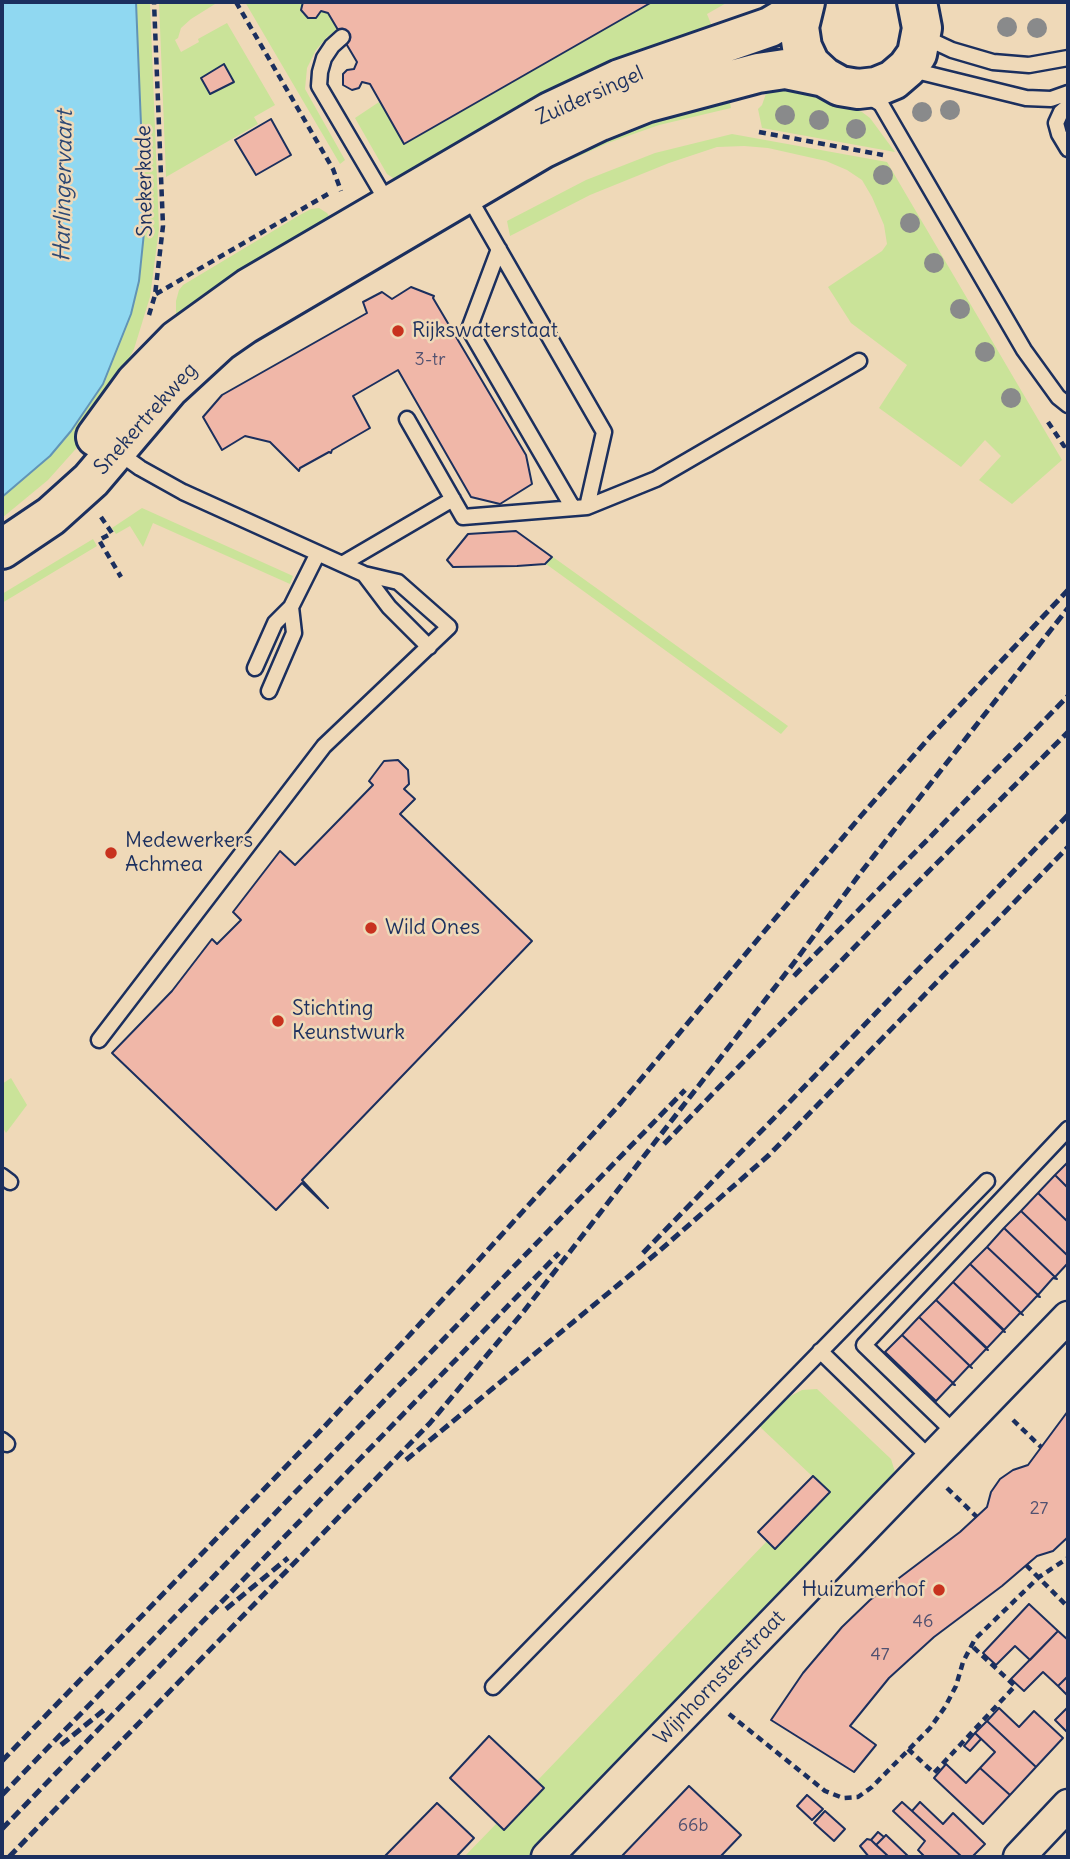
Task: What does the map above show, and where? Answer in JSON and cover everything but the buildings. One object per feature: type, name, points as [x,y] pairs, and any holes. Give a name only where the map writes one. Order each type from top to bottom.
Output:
[{"type":"main road","points":[[803,5],[799,27],[802,47],[810,64],[841,83],[876,87],[893,80],[922,26]]},
{"type":"main road","name":"Zuidersingel","points":[[459,182],[524,125],[620,79],[770,27],[803,5]]},
{"type":"main road","name":"Zuidersingel","points":[[396,218],[459,182],[645,103],[758,73],[785,69],[841,83]]},
{"type":"main road","name":"Snekertrekweg","points":[[2,527],[147,412],[183,374],[219,342],[396,218]]},
{"type":"main road","name":"Snekertrekweg","points":[[2,549],[51,516],[91,480],[107,443]]},
{"type":"street","name":"Wijnhornsterstraat","points":[[547,1857],[1068,1317]]},
{"type":"street","points":[[1019,1857],[1068,1805]]},
{"type":"lane","points":[[922,26],[952,50],[993,62],[1029,65],[1068,58]]},
{"type":"lane","points":[[922,26],[1026,98],[1051,99],[1068,93]]},
{"type":"lane","points":[[342,37],[324,58],[319,86],[396,218]]},
{"type":"lane","points":[[841,83],[881,104],[1024,350],[1058,397],[1068,405]]},
{"type":"lane","points":[[1068,106],[1061,111],[1056,123],[1068,149]]},
{"type":"lane","points":[[459,182],[604,432],[580,507]]},
{"type":"lane","points":[[499,249],[469,328],[580,507]]},
{"type":"lane","points":[[407,419],[463,517],[580,507],[656,479],[859,361]]},
{"type":"lane","points":[[99,1040],[324,746],[449,626],[398,582],[364,574],[183,492],[140,468],[107,443]]},
{"type":"lane","points":[[342,564],[453,499]]},
{"type":"lane","points":[[255,668],[275,623],[291,607],[318,553]]},
{"type":"lane","points":[[364,574],[389,607],[429,647]]},
{"type":"lane","points":[[269,691],[294,633],[291,607]]},
{"type":"lane","points":[[956,1433],[864,1345],[1068,1129]]},
{"type":"lane","points":[[493,1687],[987,1181]]},
{"type":"lane","points":[[820,1351],[931,1460]]},
{"type":"path","name":"Snekerkade","points":[[147,323],[155,295],[163,226],[154,2]]},
{"type":"path","points":[[236,2],[333,169],[342,194]]},
{"type":"path","points":[[759,132],[891,156]]},
{"type":"path","points":[[155,295],[328,194]]},
{"type":"path","points":[[1044,416],[1064,446],[1068,443]]},
{"type":"path","points":[[104,522],[112,533],[99,540],[121,577]]},
{"type":"path","points":[[1013,1420],[1041,1447]]},
{"type":"path","points":[[947,1488],[977,1517]]},
{"type":"path","points":[[729,1714],[825,1791],[843,1798],[858,1797],[872,1787],[930,1728],[956,1686],[971,1645],[1039,1577],[1068,1558]]},
{"type":"path","points":[[1026,1565],[1068,1607]]},
{"type":"path","points":[[908,1749],[934,1773],[1015,1686],[971,1645]]},
{"type":"green space","points":[[136,2],[150,2],[159,229],[150,297],[134,349],[90,433],[48,480],[2,518],[2,497],[50,456],[103,384],[131,314],[139,281],[145,223]]},
{"type":"green space","points":[[159,2],[214,2],[215,4],[181,28],[175,40],[181,52],[227,23],[275,105],[254,117],[258,124],[166,177]]},
{"type":"green space","points":[[245,2],[303,2],[302,14],[312,19],[321,11],[328,13],[338,29],[316,50],[307,68],[305,89],[345,160],[340,164]]},
{"type":"green space","points":[[652,2],[728,2],[707,14],[715,34],[398,181],[387,174],[355,118],[379,102],[405,144]]},
{"type":"green space","points":[[780,80],[862,112],[870,118],[895,152],[762,128],[758,109],[768,88]]},
{"type":"green space","points":[[728,92],[731,108],[659,125],[608,143],[524,181],[540,160]]},
{"type":"green space","points":[[732,134],[887,162],[1062,460],[1012,504],[979,480],[1001,456],[985,440],[961,467],[879,408],[907,365],[851,323],[828,287],[882,251],[887,244],[884,225],[872,197],[862,180],[847,170],[826,161],[768,148],[717,147],[590,195],[510,236],[507,221],[586,180],[655,153]]},
{"type":"green space","points":[[319,208],[327,213],[336,227],[176,321],[176,301],[183,285],[298,216]]},
{"type":"green space","points":[[142,508],[293,576],[290,584],[153,523],[143,547],[130,526],[116,534],[112,528]]},
{"type":"green space","points":[[93,539],[97,546],[2,603],[2,594]]},
{"type":"green space","points":[[553,557],[788,726],[781,734],[546,564]]},
{"type":"green space","points":[[11,1078],[27,1105],[6,1133],[2,1126],[2,1084]]},
{"type":"green space","points":[[817,1389],[891,1459],[895,1472],[890,1479],[527,1857],[464,1857],[497,1823],[505,1830],[544,1789],[537,1781],[767,1541],[829,1492],[759,1426],[787,1398],[802,1390]]},
{"type":"water","name":"Harlingervaart","points":[[2,2],[136,2],[145,223],[139,281],[131,314],[103,384],[50,456],[2,497]]},
{"type":"railway","points":[[2,1761],[323,1428],[457,1284],[621,1103],[928,739],[1068,590]]},
{"type":"railway","points":[[9,1857],[430,1423],[524,1311],[1068,608]]},
{"type":"railway","points":[[794,976],[1068,696]]},
{"type":"railway","points":[[664,1144],[905,895],[1068,732]]},
{"type":"railway","points":[[643,1253],[1068,815]]},
{"type":"railway","points":[[406,1460],[658,1252],[769,1155],[1068,847]]},
{"type":"railway","points":[[2,1795],[685,1090]]},
{"type":"railway","points":[[2,1829],[559,1253]]},
{"type":"railway","points":[[226,1609],[288,1558]]},
{"type":"railway","points":[[61,1745],[104,1710]]},
{"type":"place","name":"Rijkswaterstaat","points":[[398,331]]},
{"type":"place","name":"Medewerkers Achmea","points":[[111,853]]},
{"type":"place","name":"Wild Ones","points":[[371,928]]},
{"type":"place","name":"Stichting Keunstwurk","points":[[278,1021]]},
{"type":"place","name":"Huizumerhof","points":[[939,1590]]}]
